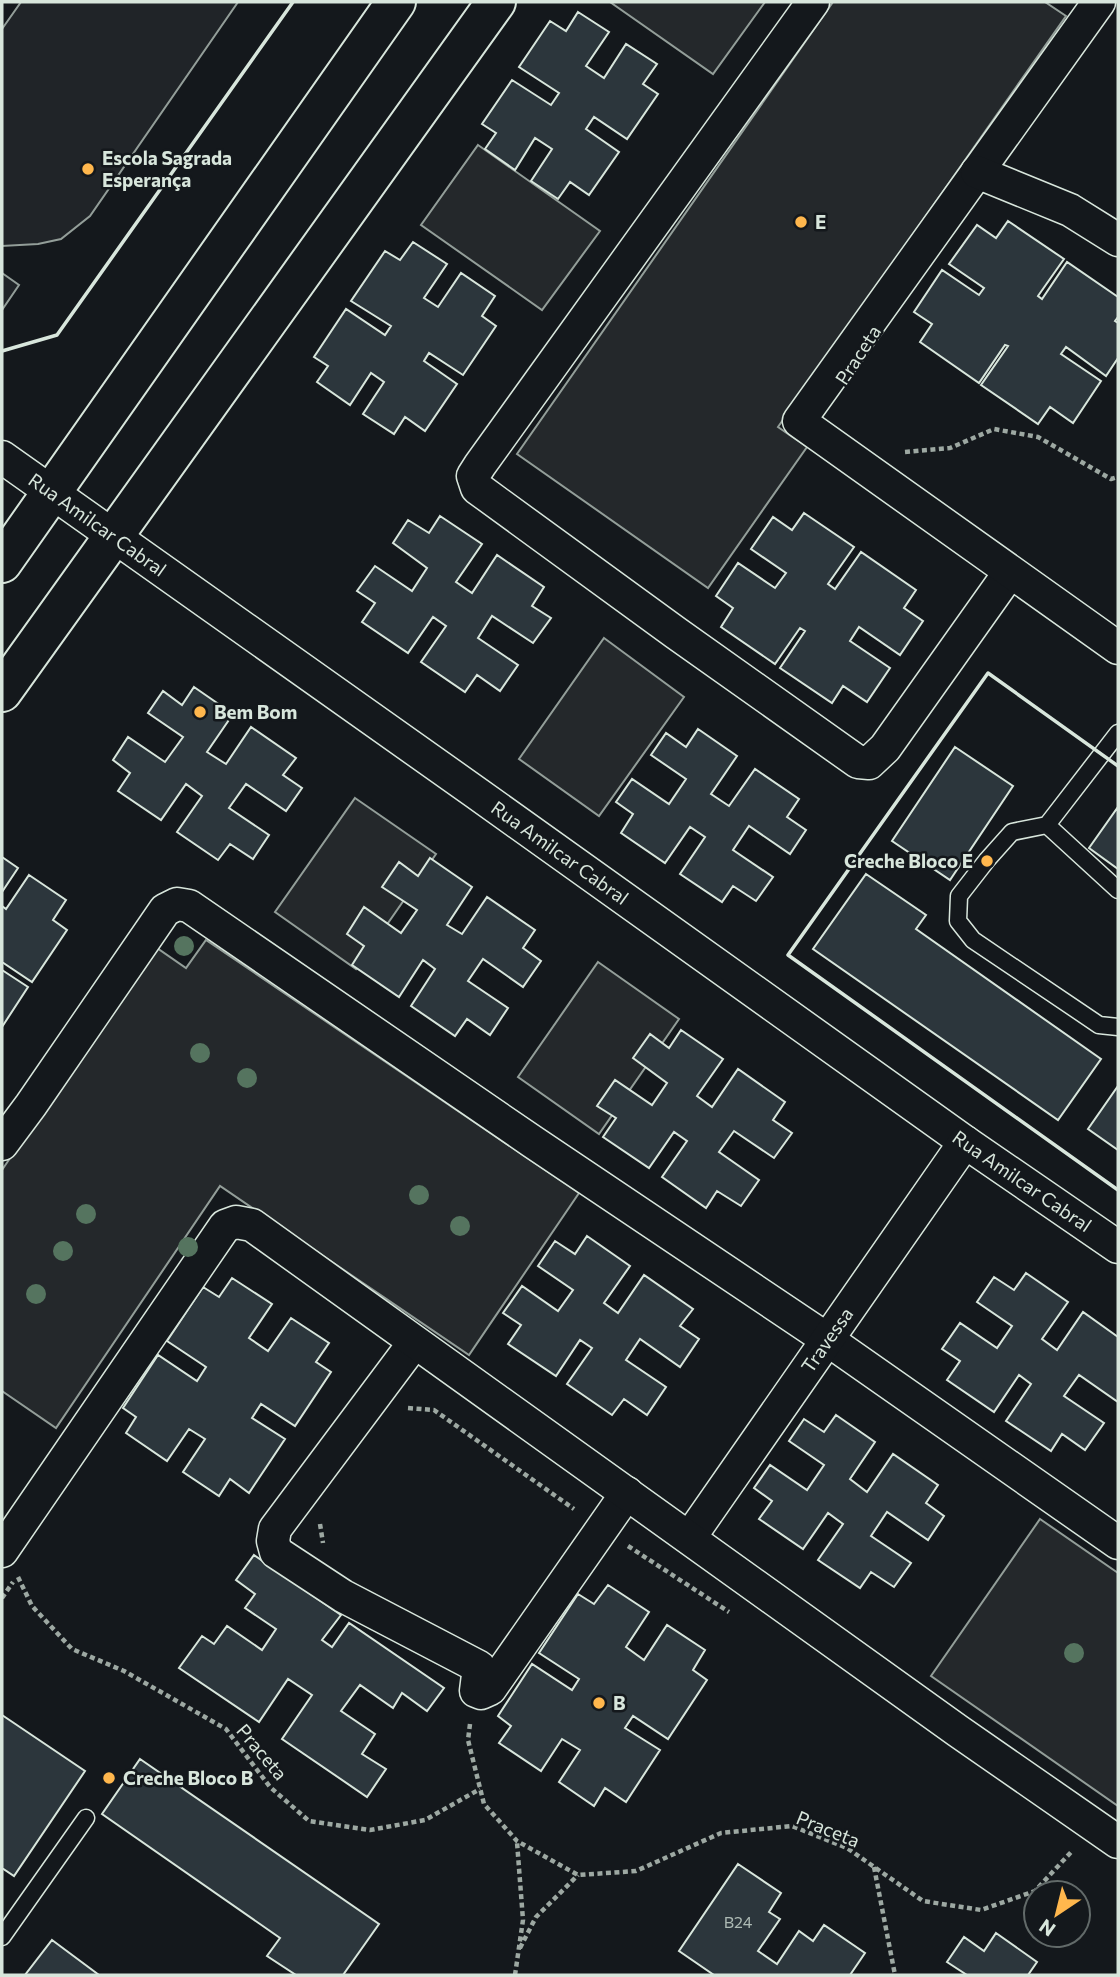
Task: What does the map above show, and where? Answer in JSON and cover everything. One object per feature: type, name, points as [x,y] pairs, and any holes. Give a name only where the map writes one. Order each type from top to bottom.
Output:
[{"type":"street","points":[[2,563],[396,2]]},
{"type":"street","points":[[2,692],[496,2]]},
{"type":"street","points":[[813,2],[473,477],[477,488],[858,762],[869,763],[886,748],[1010,572]]},
{"type":"street","points":[[1099,2],[799,421],[1118,648]]},
{"type":"street","points":[[977,172],[1070,210],[1118,240]]},
{"type":"street","name":"Rua Amilcar Cabral","points":[[2,457],[965,1142],[1118,1247]]},
{"type":"street","points":[[2,1144],[165,910],[177,904],[189,906],[828,1340],[1118,1543]]},
{"type":"street","name":"Travessa","points":[[690,1537],[965,1142]]},
{"type":"street","points":[[10,1564],[12,1515],[225,1226],[236,1222],[252,1225],[958,1731],[1118,1842]]},
{"type":"street","points":[[414,1343],[275,1529],[273,1541],[276,1552],[344,1596],[479,1667],[476,1691],[481,1693],[490,1689],[627,1493]]},
{"type":"lane","points":[[1118,733],[1047,825],[1012,832],[959,896],[958,921],[973,940],[1099,1025],[1118,1027]]},
{"type":"lane","points":[[1047,825],[1118,890]]},
{"type":"lane","points":[[2,1937],[86,1818]]},
{"type":"path","points":[[896,447],[907,453],[950,448],[994,429],[1038,437],[1111,479],[1118,477]]},
{"type":"path","points":[[406,1408],[434,1410],[601,1528],[730,1613]]},
{"type":"path","points":[[318,1512],[324,1550],[335,1582],[344,1596]]},
{"type":"path","name":"Praceta","points":[[10,1564],[32,1606],[72,1649],[124,1671],[226,1729],[270,1787],[309,1821],[370,1830],[425,1820],[480,1789]]},
{"type":"path","points":[[479,1667],[475,1679],[468,1740],[484,1804],[517,1841],[578,1875],[536,1917],[518,1952]]},
{"type":"path","name":"Praceta","points":[[578,1875],[636,1871],[721,1833],[792,1826],[847,1848],[923,1901],[981,1910],[1035,1891],[1080,1842]]},
{"type":"path","points":[[515,1975],[523,1920],[517,1841]]},
{"type":"path","points":[[874,1866],[895,1975]]},
{"type":"shaded area","name":"Escola Sagrada Esperança","points":[[21,2],[238,2],[90,216],[61,239],[38,244],[2,246],[2,29]]},
{"type":"shaded area","points":[[610,2],[765,2],[713,74]]},
{"type":"shaded area","name":"E","points":[[833,2],[1045,2],[1066,16],[778,427],[807,447],[708,588],[517,454]]},
{"type":"shaded area","points":[[478,145],[600,231],[542,310],[421,225]]},
{"type":"shaded area","points":[[2,273],[19,285],[2,310]]},
{"type":"shaded area","points":[[604,638],[684,697],[599,816],[519,759]]},
{"type":"shaded area","points":[[355,798],[436,854],[356,969],[275,912]]},
{"type":"shaded area","points":[[206,940],[579,1193],[469,1355],[220,1186],[56,1428],[2,1391],[2,1170],[154,946],[186,968]]},
{"type":"shaded area","points":[[598,962],[679,1019],[599,1134],[518,1077]]},
{"type":"shaded area","points":[[1040,1519],[1118,1573],[1118,1806],[931,1676]]},
{"type":"building","points":[[578,12],[609,32],[586,66],[604,78],[626,44],[657,64],[643,84],[658,94],[627,139],[594,117],[586,129],[619,152],[589,195],[570,182],[558,199],[531,181],[552,149],[535,138],[515,170],[485,149],[496,133],[482,124],[512,80],[551,105],[559,93],[519,67],[550,21],[566,31]]},
{"type":"building","points":[[1008,221],[1064,259],[1038,296],[1042,299],[1067,262],[1118,297],[1118,317],[1115,321],[1118,323],[1118,358],[1106,376],[1066,347],[1061,354],[1101,381],[1073,423],[1050,407],[1038,424],[981,385],[1008,346],[1005,345],[979,383],[920,342],[932,324],[914,312],[942,270],[979,295],[984,288],[949,264],[977,225],[996,238]]},
{"type":"building","points":[[413,242],[447,264],[424,298],[438,307],[461,273],[495,296],[482,316],[496,326],[463,375],[429,353],[424,361],[457,384],[425,431],[405,417],[394,434],[363,414],[384,382],[371,373],[350,405],[317,382],[328,366],[314,357],[346,309],[385,335],[391,326],[351,301],[385,251],[400,260]]},
{"type":"building","points":[[804,513],[854,547],[828,584],[835,589],[861,552],[916,590],[904,608],[923,621],[900,655],[859,627],[850,641],[890,668],[867,702],[843,686],[832,703],[780,668],[805,631],[800,628],[775,664],[721,627],[733,608],[716,596],[738,563],[775,588],[786,573],[751,549],[773,517],[792,530]]},
{"type":"building","points":[[440,516],[482,544],[456,582],[472,593],[497,555],[544,587],[532,606],[551,618],[533,643],[492,616],[478,638],[518,665],[500,691],[477,675],[465,692],[421,662],[446,626],[433,617],[408,653],[362,622],[375,603],[357,591],[375,566],[412,591],[427,568],[393,543],[408,520],[429,533]]},
{"type":"building","points":[[194,687],[233,714],[207,752],[226,764],[251,727],[296,758],[283,775],[302,788],[286,811],[246,784],[229,808],[269,835],[253,859],[230,844],[218,860],[177,832],[202,796],[186,784],[161,820],[118,791],[130,773],[113,760],[128,737],[165,762],[183,737],[148,713],[163,691],[182,705]]},
{"type":"building","points":[[698,729],[737,756],[711,794],[729,806],[755,769],[799,799],[787,817],[806,830],[790,854],[749,826],[733,850],[773,877],[756,901],[733,886],[722,902],[680,874],[705,837],[690,827],[665,863],[621,833],[633,814],[616,802],[632,779],[669,804],[686,779],[651,755],[666,733],[686,747]]},
{"type":"building","points":[[955,747],[1013,786],[950,880],[892,841]]},
{"type":"building","points":[[1118,807],[1118,869],[1089,848]]},
{"type":"building","points":[[2,857],[18,868],[2,892]]},
{"type":"building","points":[[430,858],[472,887],[447,925],[462,934],[487,897],[535,930],[523,948],[541,961],[523,987],[483,959],[468,981],[508,1008],[490,1035],[467,1019],[455,1036],[411,1006],[435,969],[423,960],[399,997],[352,965],[364,946],[347,934],[364,907],[401,933],[417,910],[382,887],[399,862],[418,876]]},
{"type":"building","points":[[866,874],[926,915],[916,929],[1101,1059],[1058,1120],[813,949]]},
{"type":"building","points":[[29,875],[66,900],[53,920],[67,930],[32,982],[2,962],[2,906],[6,909]]},
{"type":"building","points":[[2,970],[28,987],[2,1027]]},
{"type":"building","points":[[681,1030],[723,1059],[697,1096],[712,1107],[738,1069],[785,1102],[773,1120],[792,1133],[774,1158],[734,1131],[719,1152],[759,1180],[741,1206],[717,1191],[706,1208],[662,1177],[687,1141],[674,1132],[649,1168],[603,1137],[616,1118],[597,1106],[615,1080],[652,1105],[667,1083],[633,1058],[650,1034],[669,1048]]},
{"type":"building","points":[[1118,1086],[1118,1150],[1088,1129]]},
{"type":"building","points":[[587,1236],[630,1266],[604,1303],[618,1313],[644,1275],[693,1309],[680,1326],[699,1339],[680,1367],[640,1339],[626,1360],[666,1387],[647,1415],[624,1399],[612,1415],[567,1384],[592,1348],[580,1340],[556,1376],[508,1344],[521,1325],[503,1313],[522,1286],[558,1311],[573,1290],[538,1266],[555,1241],[575,1254]]},
{"type":"building","points":[[1026,1273],[1068,1302],[1042,1339],[1057,1350],[1083,1312],[1118,1337],[1118,1402],[1079,1375],[1064,1396],[1104,1423],[1085,1450],[1062,1434],[1051,1451],[1006,1421],[1031,1384],[1019,1375],[994,1412],[947,1380],[960,1361],[942,1349],[960,1323],[997,1348],[1012,1326],[977,1302],[994,1277],[1014,1290]]},
{"type":"building","points":[[232,1278],[272,1304],[249,1338],[268,1351],[291,1318],[329,1343],[316,1362],[331,1372],[295,1426],[261,1404],[252,1418],[285,1439],[249,1493],[230,1479],[219,1496],[183,1472],[205,1439],[189,1429],[167,1461],[126,1433],[136,1417],[123,1408],[158,1355],[197,1381],[206,1367],[167,1341],[203,1287],[219,1297]]},
{"type":"building","points":[[836,1415],[875,1442],[850,1479],[867,1492],[893,1454],[938,1485],[926,1503],[944,1516],[928,1540],[887,1512],[871,1536],[911,1563],[894,1587],[871,1572],[860,1588],[818,1560],[843,1524],[828,1513],[803,1549],[759,1519],[772,1501],[754,1488],[770,1465],[807,1490],[824,1465],[789,1441],[804,1419],[824,1432]]},
{"type":"building","points":[[254,1555],[341,1615],[322,1640],[332,1647],[349,1623],[444,1688],[427,1711],[402,1693],[393,1708],[360,1685],[341,1711],[375,1734],[362,1754],[386,1769],[367,1797],[282,1739],[312,1695],[288,1679],[259,1722],[179,1668],[202,1636],[214,1644],[227,1626],[262,1650],[276,1629],[245,1608],[255,1594],[236,1580]]},
{"type":"building","name":"B","points":[[608,1585],[649,1612],[626,1647],[644,1660],[667,1625],[705,1650],[693,1670],[707,1680],[668,1739],[633,1716],[625,1728],[660,1750],[626,1802],[605,1788],[594,1806],[559,1782],[580,1750],[562,1739],[541,1771],[499,1743],[511,1726],[498,1716],[532,1664],[572,1690],[579,1679],[539,1653],[578,1594],[594,1604]]},
{"type":"building","points":[[2,1715],[85,1771],[14,1876],[2,1868]]},
{"type":"building","points":[[140,1759],[379,1924],[343,1975],[296,1975],[267,1956],[280,1938],[102,1814]]},
{"type":"building","points":[[738,1864],[781,1893],[769,1912],[780,1919],[758,1951],[777,1964],[799,1931],[813,1941],[824,1925],[865,1953],[850,1975],[714,1975],[679,1951]]},
{"type":"building","points":[[996,1933],[1037,1962],[1028,1975],[967,1975],[947,1962],[964,1937],[984,1951]]},
{"type":"building","points":[[52,1940],[99,1975],[25,1975]]},
{"type":"wall","points":[[2,351],[57,335],[293,2]]},
{"type":"wall","points":[[1118,766],[988,673],[788,955],[1118,1190]]},
{"type":"place","name":"Escola Sagrada Esperança","points":[[88,169]]},
{"type":"place","name":"E","points":[[801,222]]},
{"type":"place","name":"Bem Bom","points":[[200,712]]},
{"type":"place","name":"Creche Bloco E","points":[[987,861]]},
{"type":"place","name":"B","points":[[599,1703]]},
{"type":"place","name":"Creche Bloco B","points":[[109,1778]]}]
